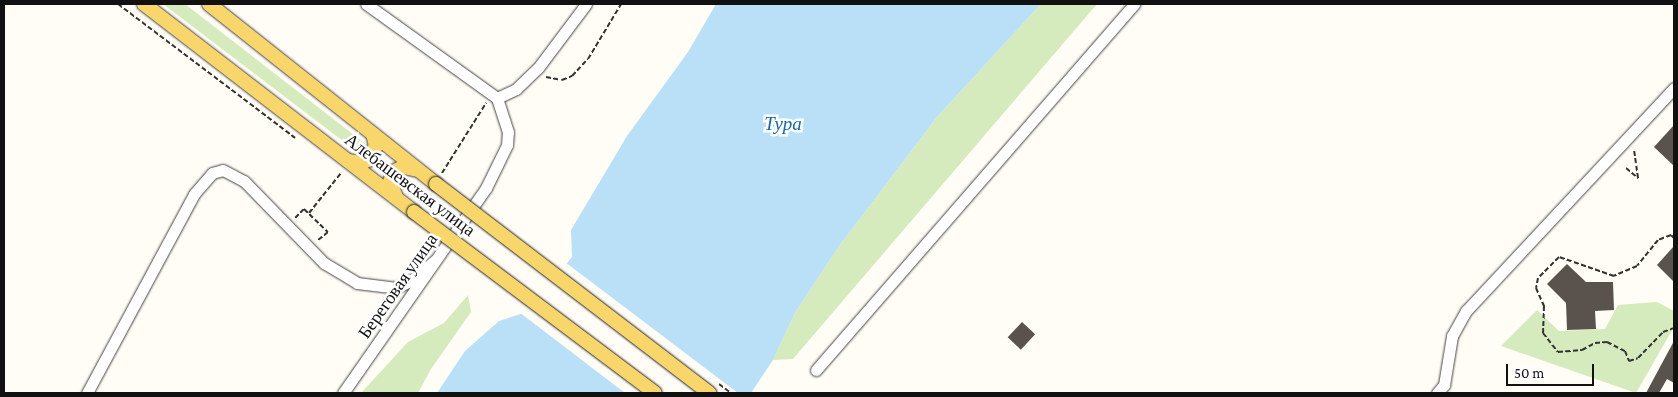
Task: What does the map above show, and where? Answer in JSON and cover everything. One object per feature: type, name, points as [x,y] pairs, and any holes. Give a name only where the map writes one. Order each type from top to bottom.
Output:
[{"type":"main road","name":"Алебашевская улица","points":[[144,4],[344,167],[399,200],[655,393]]},
{"type":"main road","name":"Алебашевская улица","points":[[209,4],[419,170],[439,178],[709,393]]},
{"type":"main road","points":[[344,167],[368,160],[376,146],[373,134]]},
{"type":"main road","points":[[399,200],[390,187],[394,172],[403,167],[419,170]]},
{"type":"street","points":[[366,4],[497,98],[516,89],[538,68],[586,4]]},
{"type":"street","points":[[816,370],[1134,4]]},
{"type":"street","points":[[1441,389],[1452,336],[1466,311],[1674,88]]},
{"type":"street","name":"Береговая улица","points":[[343,393],[486,188],[507,145],[506,118],[497,98]]},
{"type":"street","points":[[87,393],[194,194],[212,173],[223,170],[244,181],[324,263],[357,282],[395,288],[411,281],[434,262]]},
{"type":"path","points":[[118,4],[303,144]]},
{"type":"path","points":[[546,77],[562,80],[572,76],[588,59],[621,4]]},
{"type":"path","points":[[439,178],[485,103]]},
{"type":"path","points":[[1626,168],[1638,178],[1633,145]]},
{"type":"path","points":[[334,167],[344,167]]},
{"type":"path","points":[[344,167],[349,178]]},
{"type":"path","points":[[309,213],[344,167]]},
{"type":"path","points":[[304,209],[328,232]]},
{"type":"path","points":[[1674,238],[1670,235],[1658,240],[1637,266],[1614,276],[1559,257],[1538,278],[1536,288],[1544,306],[1543,333],[1558,352],[1582,350],[1596,343],[1607,342],[1624,351],[1629,360],[1638,358],[1663,332],[1674,328]]},
{"type":"green space","points":[[163,4],[185,4],[367,145],[365,154],[360,154]]},
{"type":"green space","points":[[1041,4],[1097,4],[793,359],[773,360],[795,313],[837,249],[937,117]]},
{"type":"green space","points":[[468,295],[471,312],[431,369],[418,393],[361,393],[408,342],[444,323]]},
{"type":"green space","points":[[1657,302],[1674,311],[1674,327],[1636,393],[1501,346],[1537,310],[1559,331],[1605,329],[1618,305]]},
{"type":"water","name":"Тура","points":[[716,4],[1041,4],[937,117],[837,249],[795,313],[773,360],[751,393],[437,393],[465,351],[499,321],[527,312],[572,257],[571,230],[627,136],[688,52]]},
{"type":"pier","points":[[565,262],[738,393],[625,393],[519,312],[526,310]]},
{"type":"building","points":[[1674,125],[1674,166],[1654,147]]},
{"type":"building","points":[[1674,246],[1674,282],[1657,265]]},
{"type":"building","points":[[1567,264],[1586,282],[1613,282],[1614,310],[1595,311],[1596,329],[1567,330],[1566,303],[1547,284]]},
{"type":"building","points":[[1022,322],[1035,334],[1021,350],[1008,337]]},
{"type":"building","points":[[1674,341],[1674,383],[1667,379],[1659,393],[1646,393]]}]
